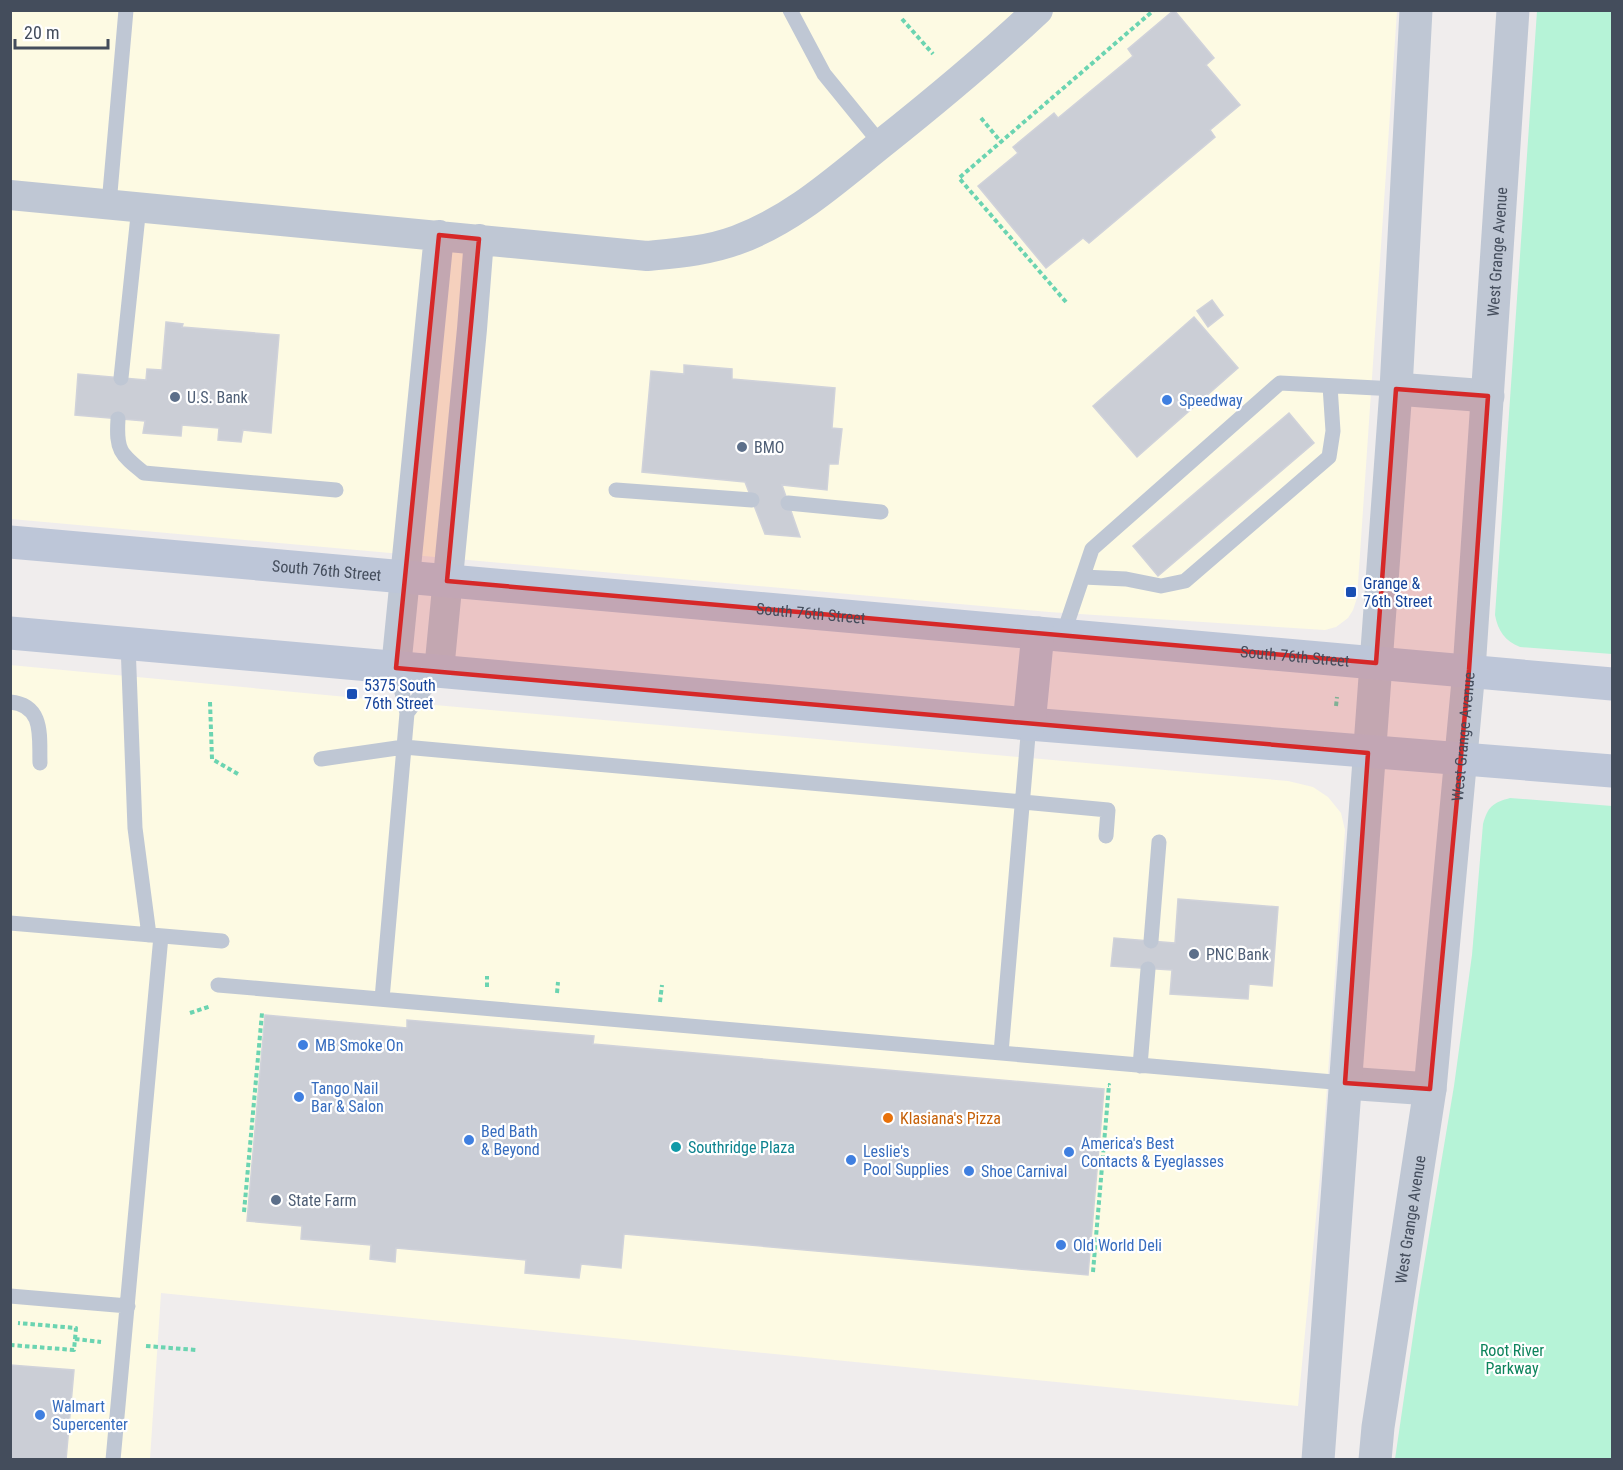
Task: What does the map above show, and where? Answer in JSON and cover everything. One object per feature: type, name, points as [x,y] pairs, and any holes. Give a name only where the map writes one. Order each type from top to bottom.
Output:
[{"type":"main road","name":"South 76th Street","points":[[10,542],[1612,684]]},
{"type":"main road","points":[[10,633],[1029,724],[1612,771]]},
{"type":"main road","points":[[1029,724],[1050,634]]},
{"type":"street","points":[[10,195],[647,256],[698,252],[737,240],[783,219],[832,184],[954,86],[1038,10]]},
{"type":"street","points":[[1318,1460],[1396,389],[1416,10]]},
{"type":"street","name":"West Grange Avenue","points":[[1375,1460],[1378,1427],[1430,1089],[1469,670],[1513,10]]},
{"type":"street","points":[[396,668],[439,235]]},
{"type":"street","points":[[439,671],[479,239]]},
{"type":"street","points":[[1396,389],[1488,396]]},
{"type":"street","points":[[1346,1083],[1430,1089]]},
{"type":"lane","points":[[109,204],[126,10]]},
{"type":"lane","points":[[790,10],[824,74],[881,144]]},
{"type":"lane","points":[[121,378],[139,206]]},
{"type":"lane","points":[[1050,634],[1083,577],[1092,549],[1281,383],[1396,389]]},
{"type":"lane","points":[[1083,577],[1126,579],[1161,586],[1185,581],[1329,457],[1333,431],[1330,386]]},
{"type":"lane","points":[[118,419],[117,438],[124,457],[144,473],[336,490]]},
{"type":"lane","points":[[616,490],[752,500]]},
{"type":"lane","points":[[788,503],[881,512]]},
{"type":"lane","points":[[113,1460],[128,1306],[155,936],[135,828],[128,644]]},
{"type":"lane","points":[[382,999],[407,713],[396,668]]},
{"type":"lane","points":[[407,713],[439,671]]},
{"type":"lane","points":[[10,702],[20,703],[32,711],[39,724],[40,764]]},
{"type":"lane","points":[[1001,1053],[1029,724]]},
{"type":"lane","points":[[321,759],[404,747],[1023,801],[1108,810],[1106,837]]},
{"type":"lane","points":[[1151,941],[1159,842]]},
{"type":"lane","points":[[10,923],[222,941]]},
{"type":"lane","points":[[1140,1066],[1148,969]]},
{"type":"lane","points":[[218,985],[1346,1083]]},
{"type":"lane","points":[[10,1296],[128,1306]]},
{"type":"path","points":[[1066,302],[959,178],[1154,10]]},
{"type":"path","points":[[902,19],[933,54]]},
{"type":"path","points":[[981,118],[1001,142]]},
{"type":"path","points":[[1336,706],[1337,697]]},
{"type":"path","points":[[210,702],[212,759],[238,774]]},
{"type":"path","points":[[244,1212],[261,1013],[272,1014]]},
{"type":"path","points":[[1093,1272],[1109,1085],[1097,1084]]},
{"type":"path","points":[[10,1322],[76,1328],[74,1350],[10,1345]]},
{"type":"path","points":[[75,1339],[105,1342]]},
{"type":"path","points":[[141,1345],[196,1350]]},
{"type":"highlighted area","points":[[439,235],[479,239],[447,581],[1376,663],[1396,389],[1488,396],[1469,670],[1430,1089],[1345,1083],[1368,753],[396,668]]},
{"type":"shaded area","points":[[10,11],[1397,11],[1357,598],[1353,610],[1348,618],[1336,627],[1325,630],[1049,612],[11,519]]},
{"type":"shaded area","points":[[10,665],[1288,781],[1313,787],[1328,797],[1341,813],[1345,830],[1323,1144],[1298,1406],[161,1293],[150,1459],[11,1459]]},
{"type":"green space","points":[[1537,11],[1612,11],[1612,654],[1520,647],[1503,635],[1495,615]]},
{"type":"green space","name":"Root River Parkway","points":[[1510,798],[1612,806],[1612,1459],[1395,1459],[1419,1295],[1454,1086],[1472,955],[1483,824],[1492,807]]},
{"type":"building","points":[[1174,10],[1214,58],[1206,65],[1240,105],[1210,130],[1215,137],[1089,243],[1083,238],[1046,268],[978,186],[1018,153],[1013,147],[1054,113],[1058,118],[1133,56],[1128,49]]},
{"type":"building","points":[[1212,300],[1223,315],[1208,327],[1197,311]]},
{"type":"building","points":[[1194,317],[1238,368],[1137,457],[1093,406]]},
{"type":"building","name":"U.S. Bank","points":[[166,322],[183,324],[182,327],[279,335],[271,433],[243,430],[241,442],[218,440],[219,428],[182,425],[181,436],[143,433],[145,421],[75,415],[78,374],[146,380],[147,369],[162,370]]},
{"type":"building","name":"BMO","points":[[684,365],[732,369],[732,379],[835,388],[832,428],[842,429],[838,464],[829,464],[827,490],[782,485],[800,537],[765,534],[745,482],[642,472],[651,371],[684,374]]},
{"type":"building","points":[[1289,413],[1314,443],[1158,576],[1133,546]]},
{"type":"building","name":"PNC Bank","points":[[1178,899],[1278,907],[1272,986],[1249,984],[1248,999],[1170,994],[1172,970],[1111,966],[1114,938],[1175,943]]},
{"type":"building","name":"Southridge Plaza","points":[[265,1015],[407,1028],[407,1020],[594,1036],[593,1044],[1104,1089],[1088,1275],[624,1234],[621,1268],[581,1264],[579,1278],[525,1273],[526,1260],[396,1248],[395,1262],[370,1259],[371,1245],[301,1239],[302,1226],[247,1221]]},
{"type":"building","name":"Walmart Supercenter","points":[[10,1365],[74,1370],[66,1460],[10,1460]]},
{"type":"place","name":"U.S. Bank","points":[[175,397]]},
{"type":"place","name":"Speedway","points":[[1167,400]]},
{"type":"place","name":"BMO","points":[[742,447]]},
{"type":"place","name":"Grange & 76th Street","points":[[1351,592]]},
{"type":"place","name":"5375 South 76th Street","points":[[352,694]]},
{"type":"place","name":"PNC Bank","points":[[1194,954]]},
{"type":"place","name":"MB Smoke On","points":[[303,1045]]},
{"type":"place","name":"Tango Nail Bar & Salon","points":[[299,1097]]},
{"type":"place","name":"Klasiana's Pizza","points":[[888,1118]]},
{"type":"place","name":"Bed Bath & Beyond","points":[[469,1140]]},
{"type":"place","name":"Southridge Plaza","points":[[676,1147]]},
{"type":"place","name":"America's Best Contacts & Eyeglasses","points":[[1069,1152]]},
{"type":"place","name":"Leslie's Pool Supplies","points":[[851,1160]]},
{"type":"place","name":"Shoe Carnival","points":[[969,1171]]},
{"type":"place","name":"State Farm","points":[[276,1200]]},
{"type":"place","name":"Old World Deli","points":[[1061,1245]]},
{"type":"place","name":"Walmart Supercenter","points":[[40,1415]]}]
